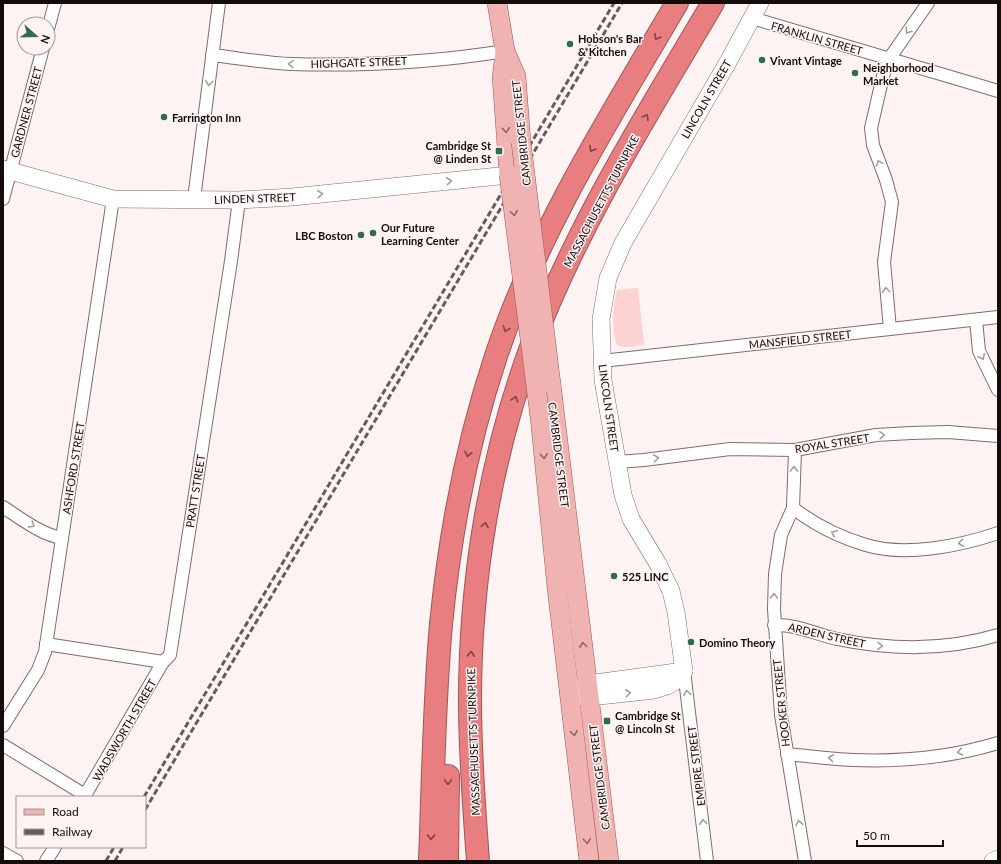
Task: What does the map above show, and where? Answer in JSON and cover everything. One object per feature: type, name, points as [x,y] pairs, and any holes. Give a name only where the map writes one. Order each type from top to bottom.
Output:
[{"type":"highway","points":[[430,861],[437,692],[441,629],[448,566],[457,506],[483,397],[496,355],[527,275],[564,199],[677,3]]},
{"type":"highway","name":"MASSACHUSETTS TURNPIKE","points":[[478,861],[470,715],[471,653],[474,608],[483,537],[501,448],[526,362],[555,290],[585,226],[626,151],[713,3]]},
{"type":"highway","points":[[447,861],[449,660],[457,567],[457,506]]},
{"type":"highway","points":[[470,715],[482,769],[488,861]]},
{"type":"main road","name":"CAMBRIDGE STREET","points":[[497,3],[505,51],[516,76],[522,142],[609,861]]},
{"type":"main road","name":"CAMBRIDGE STREET","points":[[505,51],[502,77],[506,171],[540,417],[557,588],[586,822],[589,861]]},
{"type":"street","points":[[52,16],[55,3]]},
{"type":"street","points":[[194,198],[219,3]]},
{"type":"street","name":"LINCOLN STREET","points":[[684,672],[678,621],[673,597],[664,574],[629,514],[623,496],[606,402],[602,361],[601,318],[610,272],[626,236],[728,62],[760,3]]},
{"type":"street","points":[[890,329],[884,262],[892,202],[886,180],[873,145],[871,128],[883,76],[889,59],[928,3]]},
{"type":"street","name":"FRANKLIN STREET","points":[[752,18],[998,91]]},
{"type":"street","name":"HIGHGATE STREET","points":[[212,55],[289,64],[378,63],[428,60],[505,51]]},
{"type":"street","name":"GARDNER STREET","points":[[3,199],[7,170],[41,56]]},
{"type":"street","name":"LINDEN STREET","points":[[7,170],[113,199],[194,198],[239,200],[292,198],[506,171]]},
{"type":"street","name":"ASHFORD STREET","points":[[3,726],[41,665],[46,644],[113,199]]},
{"type":"street","name":"PRATT STREET","points":[[163,662],[170,655],[171,651],[239,200]]},
{"type":"street","name":"MANSFIELD STREET","points":[[602,361],[998,317]]},
{"type":"street","points":[[976,320],[979,351],[998,390]]},
{"type":"street","name":"ROYAL STREET","points":[[618,462],[730,449],[795,450],[876,435],[948,432],[998,436]]},
{"type":"street","name":"HOOKER STREET","points":[[795,450],[793,508],[781,535],[776,563],[774,586],[774,624],[778,691],[805,861]]},
{"type":"street","points":[[3,507],[44,532],[62,538]]},
{"type":"street","points":[[793,508],[808,520],[835,534],[867,546],[894,550],[930,548],[975,541],[998,533]]},
{"type":"street","name":"ARDEN STREET","points":[[774,624],[790,626],[835,639],[881,646],[916,648],[948,646],[979,641],[998,635]]},
{"type":"street","points":[[46,644],[163,662]]},
{"type":"street","name":"WADSWORTH STREET","points":[[85,796],[163,662]]},
{"type":"street","points":[[569,694],[589,691],[658,689],[674,682],[684,672]]},
{"type":"street","name":"EMPIRE STREET","points":[[684,672],[707,861]]},
{"type":"street","points":[[787,754],[855,760],[915,759],[958,753],[998,743]]},
{"type":"street","points":[[3,745],[85,796]]},
{"type":"street","points":[[46,861],[53,848]]},
{"type":"street","points":[[3,853],[17,861]]},
{"type":"street","points":[[993,861],[998,859]]},
{"type":"shaded area","points":[[638,288],[644,345],[623,347],[617,345],[613,325],[614,303],[617,290]]},
{"type":"railway","points":[[145,796],[614,3]]},
{"type":"railway","points":[[146,808],[622,3]]},
{"type":"railway","points":[[106,861],[113,848]]},
{"type":"railway","points":[[115,861],[122,848]]},
{"type":"place","name":"Hobson's Bar & Kitchen","points":[[570,44]]},
{"type":"place","name":"Vivant Vintage","points":[[762,60]]},
{"type":"place","name":"Neighborhood Market","points":[[855,73]]},
{"type":"place","name":"Farrington Inn","points":[[164,117]]},
{"type":"place","name":"Cambridge St @ Linden St","points":[[499,151]]},
{"type":"place","name":"Our Future Learning Center","points":[[373,233]]},
{"type":"place","name":"LBC Boston","points":[[361,235]]},
{"type":"place","name":"525 LINC","points":[[614,576]]},
{"type":"place","name":"Domino Theory","points":[[691,642]]},
{"type":"place","name":"Cambridge St @ Lincoln St","points":[[607,721]]}]
